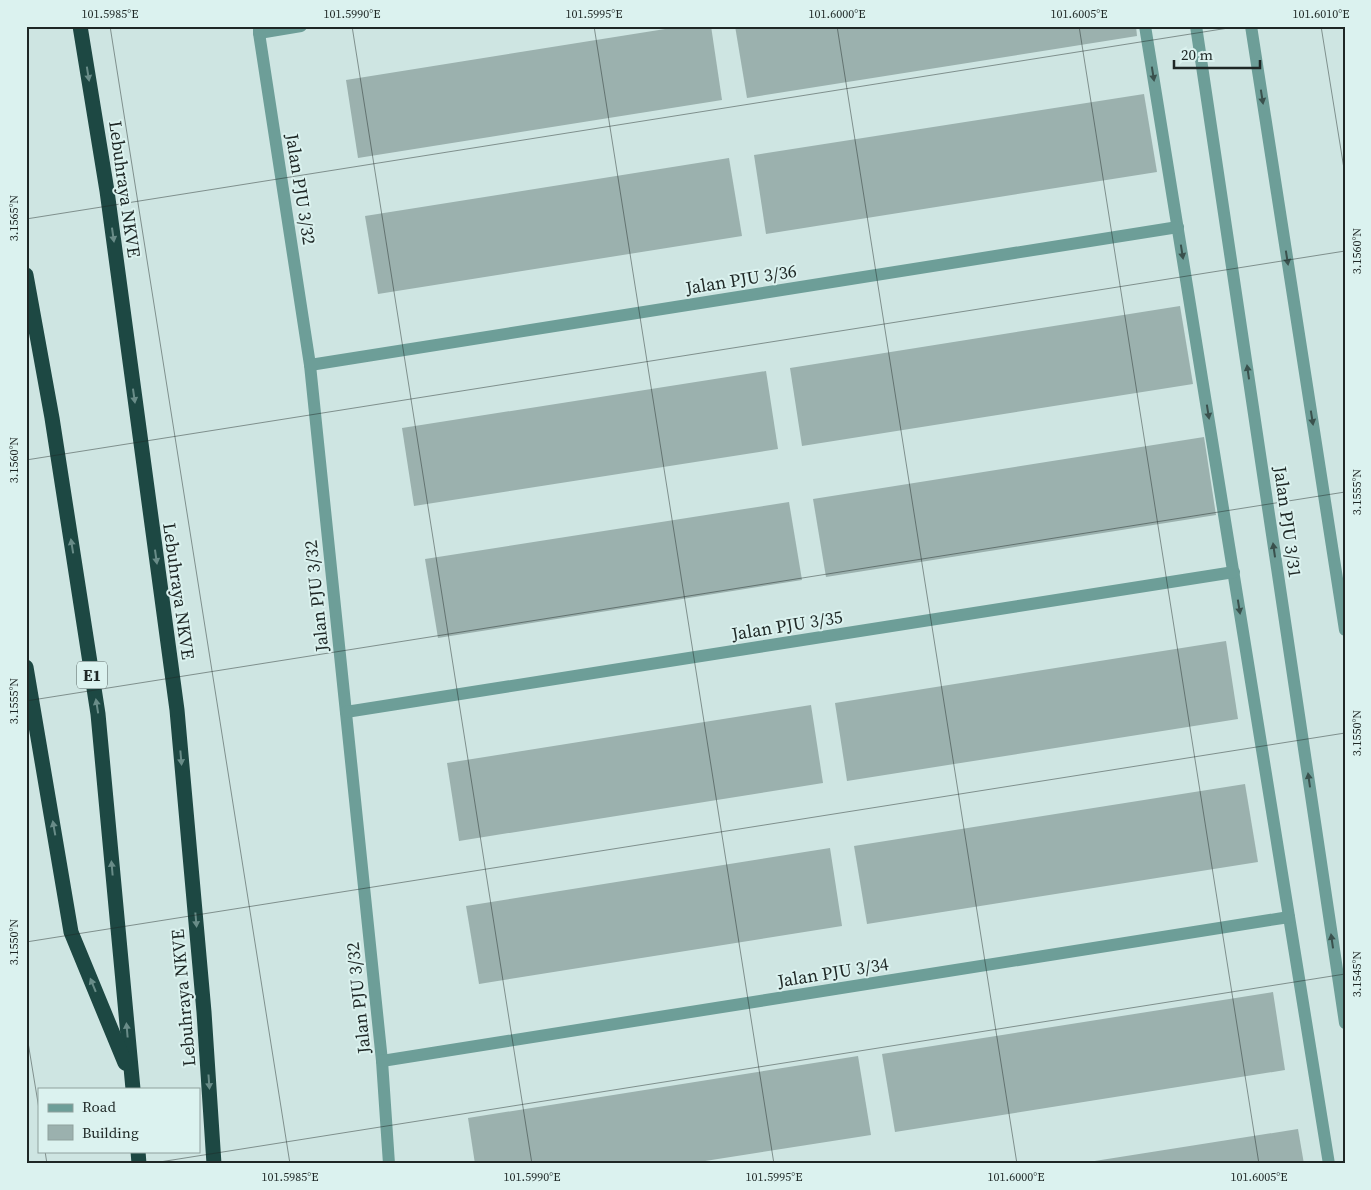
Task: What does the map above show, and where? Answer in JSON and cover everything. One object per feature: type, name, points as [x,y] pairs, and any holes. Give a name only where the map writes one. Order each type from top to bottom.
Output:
[{"type":"highway","name":"Lebuhraya NKVE","points":[[80,26],[107,191],[177,710],[204,1012],[214,1164]]},
{"type":"highway","name":"E1","points":[[26,275],[52,418],[98,714],[132,1084]]},
{"type":"highway","points":[[26,667],[71,932],[132,1084]]},
{"type":"street","points":[[259,30],[301,26]]},
{"type":"street","points":[[1145,26],[1329,1164]]},
{"type":"street","name":"Jalan PJU 3/31","points":[[1196,26],[1345,1024]]},
{"type":"street","points":[[1252,26],[1345,630]]},
{"type":"street","name":"Jalan PJU 3/32","points":[[259,30],[310,365],[382,1060],[388,1164]]},
{"type":"street","name":"Jalan PJU 3/36","points":[[310,365],[1178,227]]},
{"type":"street","name":"Jalan PJU 3/35","points":[[346,712],[1234,572]]},
{"type":"street","name":"Jalan PJU 3/34","points":[[382,1060],[1289,917]]},
{"type":"building","points":[[684,26],[711,26],[722,100],[358,158],[346,80]]},
{"type":"building","points":[[735,26],[1136,26],[1137,36],[747,98]]},
{"type":"building","points":[[1144,94],[1157,172],[766,234],[754,155]]},
{"type":"building","points":[[729,158],[742,236],[378,294],[365,216]]},
{"type":"building","points":[[1180,306],[1193,384],[802,446],[790,368]]},
{"type":"building","points":[[766,371],[778,449],[414,506],[402,428]]},
{"type":"building","points":[[1204,437],[1216,515],[826,577],[813,499]]},
{"type":"building","points":[[789,502],[802,580],[438,638],[425,559]]},
{"type":"building","points":[[1226,641],[1238,719],[847,781],[835,703]]},
{"type":"building","points":[[811,705],[823,783],[459,841],[447,763]]},
{"type":"building","points":[[1245,784],[1258,862],[867,924],[854,846]]},
{"type":"building","points":[[830,848],[842,926],[479,984],[466,906]]},
{"type":"building","points":[[1273,992],[1285,1070],[895,1132],[882,1054]]},
{"type":"building","points":[[858,1056],[871,1135],[686,1164],[475,1164],[468,1118]]},
{"type":"building","points":[[1298,1129],[1304,1164],[1082,1163]]}]
